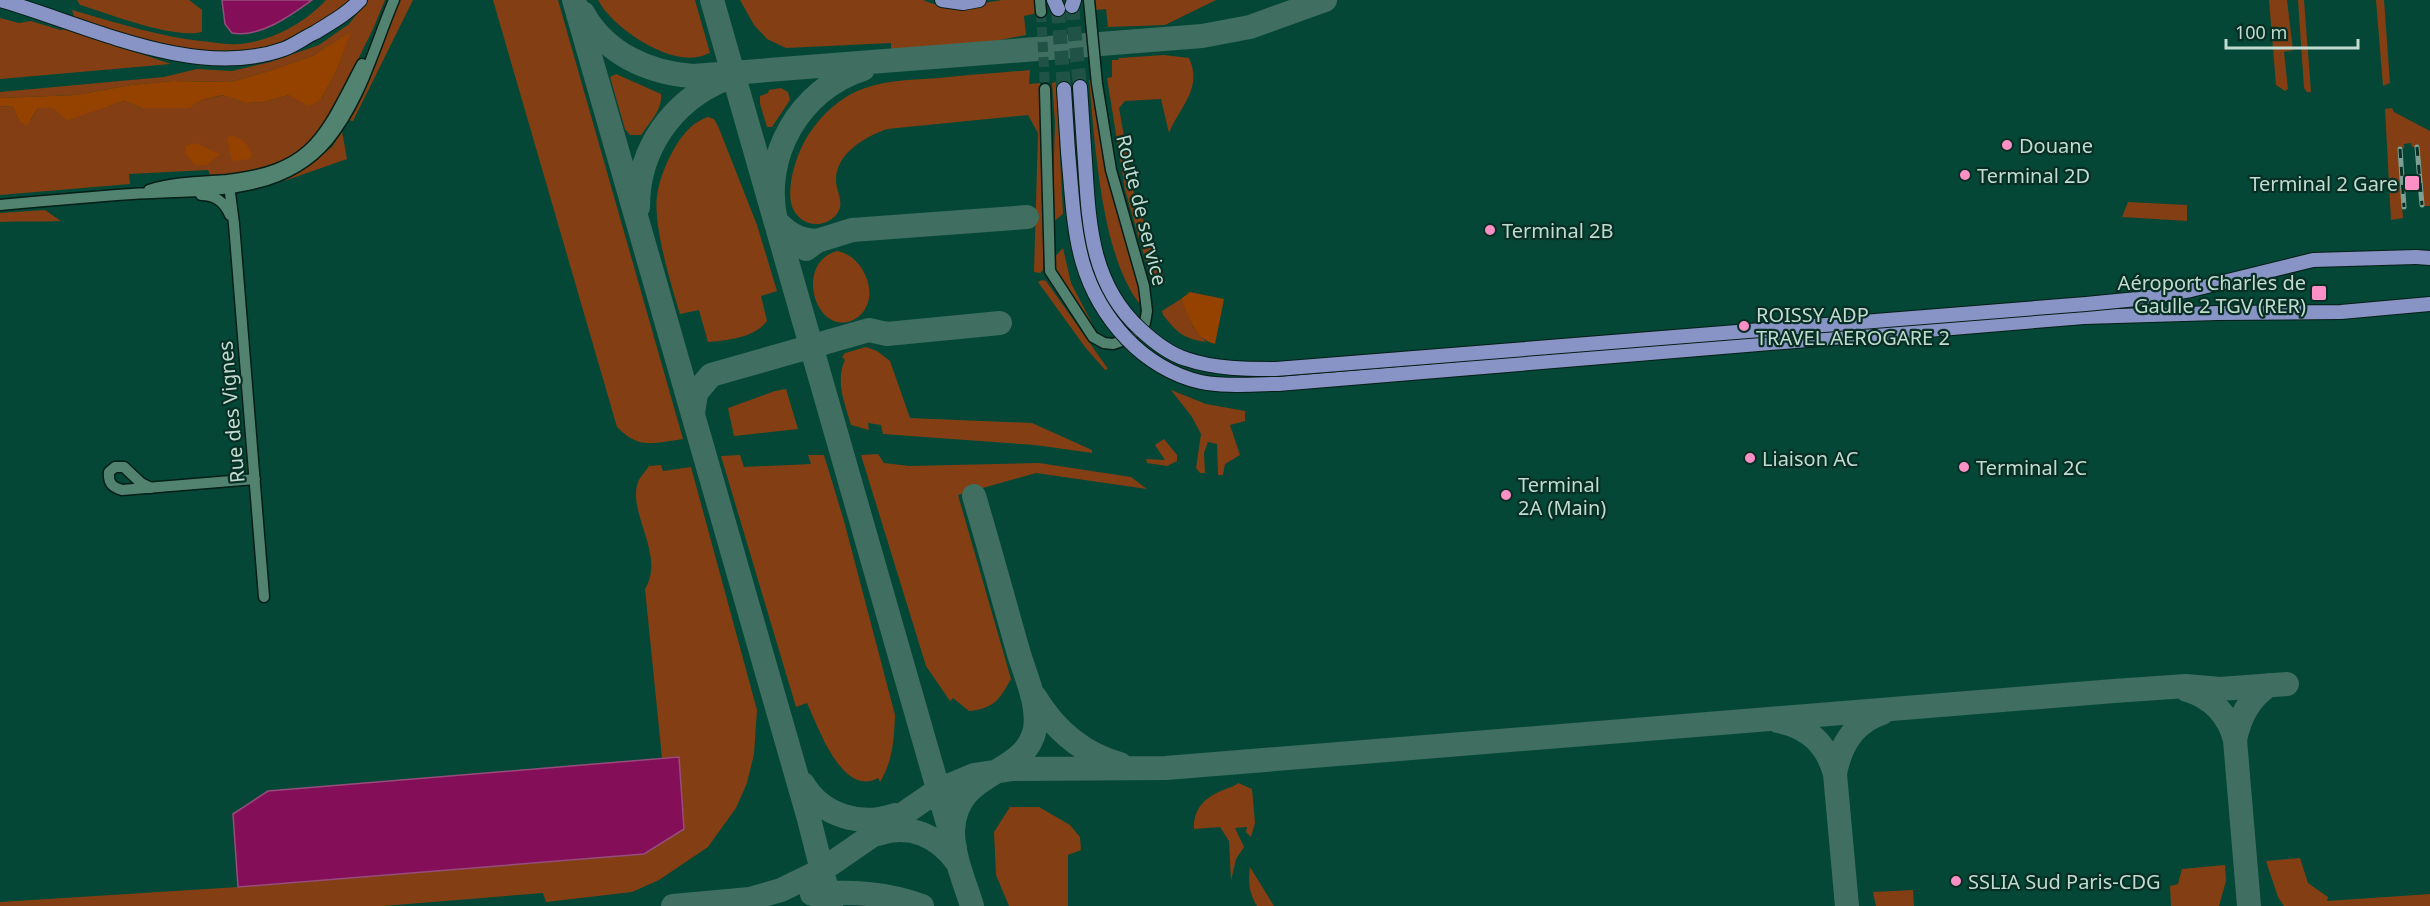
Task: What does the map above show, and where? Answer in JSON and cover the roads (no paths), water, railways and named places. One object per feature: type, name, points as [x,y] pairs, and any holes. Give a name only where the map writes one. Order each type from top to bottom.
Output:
[{"type":"main road","points":[[0,0],[128,41],[189,56],[246,58],[285,49],[348,13],[360,0]]},
{"type":"main road","points":[[942,1],[963,3],[979,0]]},
{"type":"main road","points":[[1080,87],[1089,218],[1096,256],[1106,286],[1124,314],[1152,340],[1185,359],[1228,368],[1276,369],[2086,304],[2191,290],[2313,260],[2430,258]]},
{"type":"main road","points":[[1064,90],[1075,222],[1081,259],[1092,293],[1111,322],[1138,351],[1156,363],[1200,382],[1278,384],[2084,317],[2177,313],[2342,312],[2430,304]]},
{"type":"street","points":[[135,194],[177,183],[246,186],[267,181],[304,164],[329,139],[354,97],[394,0]]},
{"type":"street","points":[[1040,0],[1041,12]]},
{"type":"street","name":"Route de service","points":[[1045,89],[1050,271],[1093,337],[1104,343],[1113,344],[1125,340],[1145,323],[1147,310],[1144,286],[1111,170],[1097,84],[1089,0]]},
{"type":"street","points":[[0,205],[167,193],[229,185],[270,173],[299,158],[322,136],[384,24]]},
{"type":"street","name":"Rue des Vignes","points":[[229,185],[236,206]]},
{"type":"street","name":"Rue des Vignes","points":[[229,185],[264,597]]},
{"type":"street","name":"Rue des Vignes","points":[[234,224],[236,206],[246,186]]},
{"type":"street","name":"Rue des Vignes","points":[[167,193],[213,196],[226,206],[234,224]]},
{"type":"street","points":[[151,488],[255,479]]},
{"type":"tunnel","points":[[1072,6],[1080,87]]},
{"type":"tunnel","points":[[1058,9],[1064,89]]},
{"type":"tunnel","points":[[1041,12],[1045,89]]},
{"type":"railway","points":[[2417,147],[2422,205]]},
{"type":"railway","points":[[2400,149],[2404,207]]},
{"type":"place","name":"Douane","points":[[2007,145]]},
{"type":"place","name":"Terminal 2D","points":[[1965,175]]},
{"type":"place","name":"Terminal 2 Gare","points":[[2412,183]]},
{"type":"place","name":"Terminal 2B","points":[[1490,230]]},
{"type":"place","name":"Aéroport Charles de Gaulle 2 TGV (RER)","points":[[2319,293]]},
{"type":"place","name":"ROISSY ADP TRAVEL AEROGARE 2","points":[[1744,326]]},
{"type":"place","name":"Liaison AC","points":[[1750,458]]},
{"type":"place","name":"Terminal 2C","points":[[1964,467]]},
{"type":"place","name":"Terminal 2A (Main)","points":[[1506,495]]},
{"type":"place","name":"SSLIA Sud Paris-CDG","points":[[1956,881]]}]
